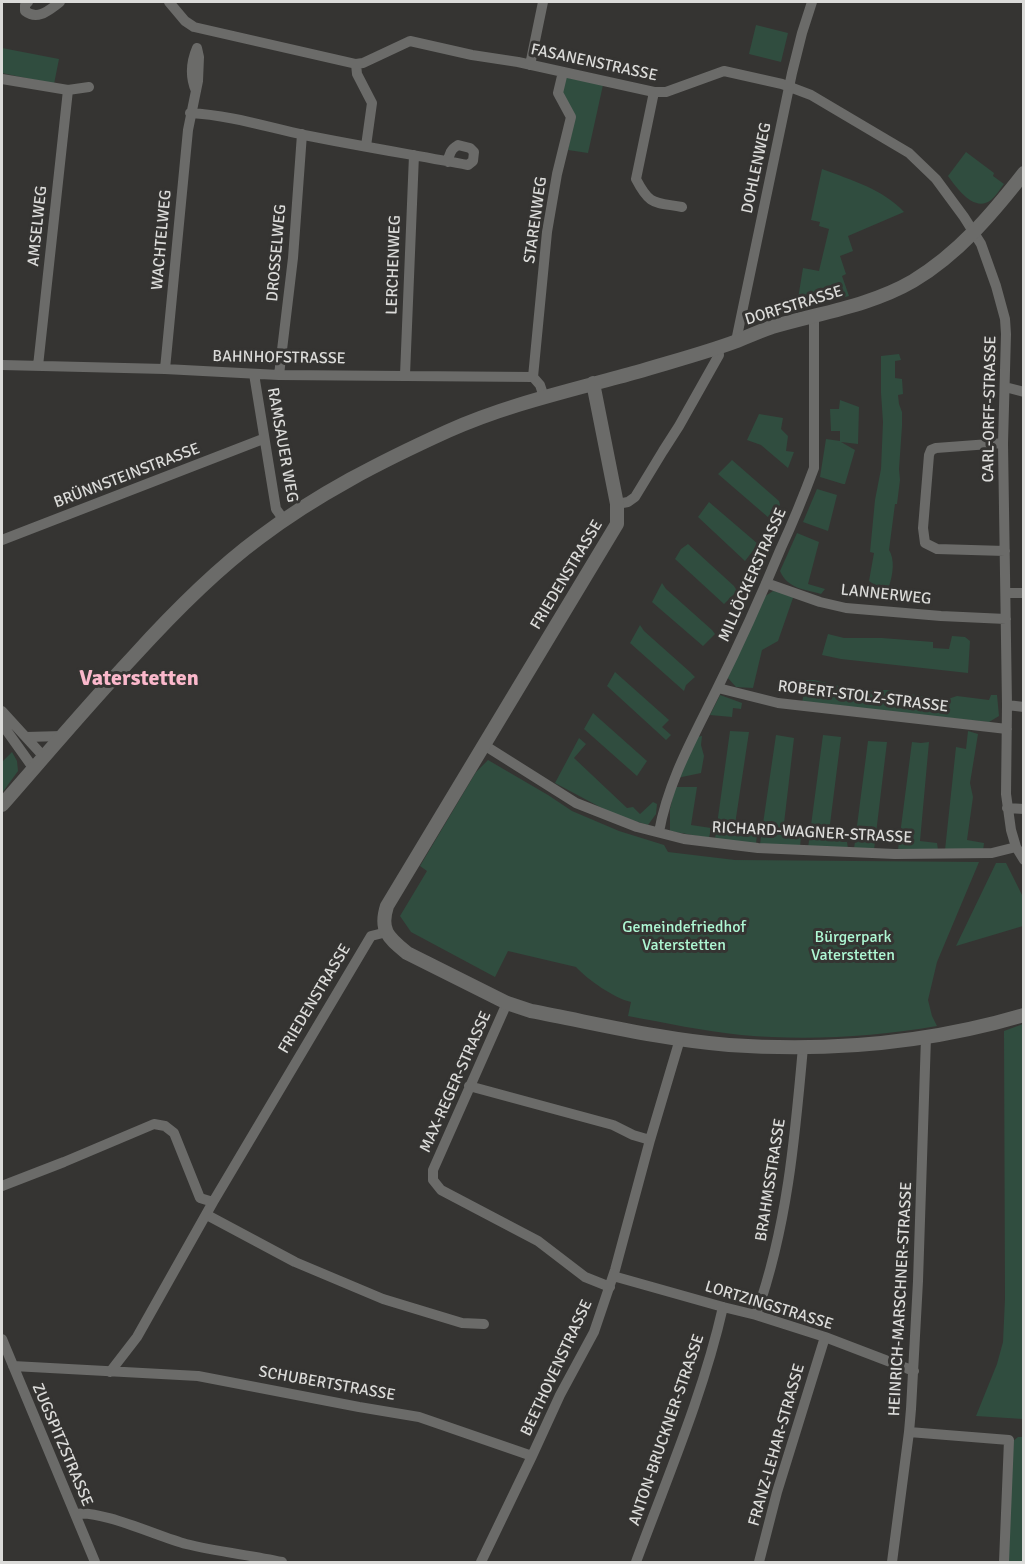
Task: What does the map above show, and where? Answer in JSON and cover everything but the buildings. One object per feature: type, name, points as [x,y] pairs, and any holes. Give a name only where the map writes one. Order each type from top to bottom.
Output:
[{"type":"street","points":[[28,2],[25,5],[25,11],[28,14],[40,15],[58,3]]},
{"type":"street","points":[[44,2],[58,3]]},
{"type":"street","points":[[169,2],[185,21],[194,27],[356,64],[357,74],[372,103],[366,146]]},
{"type":"street","points":[[530,65],[543,2]]},
{"type":"street","name":"DOHLENWEG","points":[[736,341],[790,86],[802,33],[812,2]]},
{"type":"street","name":"WACHTELWEG","points":[[165,369],[190,113],[198,81],[199,57],[194,27]]},
{"type":"street","name":"FASANENSTRASSE","points":[[356,64],[363,63],[410,41],[654,92],[666,92],[724,71],[790,86],[825,103],[909,153],[936,179],[974,233]]},
{"type":"street","name":"STARENWEG","points":[[533,378],[548,232],[557,174],[571,117],[558,93],[563,72]]},
{"type":"street","points":[[2,80],[68,90],[89,87]]},
{"type":"street","name":"AMSELWEG","points":[[38,366],[68,90]]},
{"type":"street","points":[[654,92],[636,179],[644,193],[653,202],[682,207]]},
{"type":"street","points":[[190,113],[233,119],[448,162]]},
{"type":"street","name":"DROSSELWEG","points":[[279,375],[293,258],[302,134]]},
{"type":"street","name":"LERCHENWEG","points":[[405,375],[414,155]]},
{"type":"street","name":"DORFSTRASSE","points":[[2,805],[145,643],[179,608],[256,540],[336,487],[476,419],[539,398],[640,371],[736,341],[769,328],[874,298],[908,283],[952,253],[974,233],[1023,173]]},
{"type":"street","name":"CARL-ORFF-STRASSE","points":[[974,233],[990,265],[1005,319],[1003,443],[1007,808],[1016,847],[1023,861]]},
{"type":"street","name":"MILLÖCKERSTRASSE","points":[[658,832],[664,806],[682,759],[718,688],[766,583],[814,468],[814,316]]},
{"type":"street","name":"FRIEDENSTRASSE","points":[[617,504],[628,502],[635,497],[719,355],[718,346]]},
{"type":"street","name":"BAHNHOFSTRASSE","points":[[2,365],[165,369],[279,375],[533,378]]},
{"type":"street","name":"RAMSAUER WEG","points":[[254,374],[276,509],[284,520]]},
{"type":"street","points":[[533,378],[540,385],[539,398]]},
{"type":"street","name":"FRIEDENSTRASSE","points":[[110,1372],[137,1337],[213,1202],[371,936],[387,932],[383,919],[387,906],[617,524],[617,504],[593,383]]},
{"type":"street","points":[[1005,387],[1023,392]]},
{"type":"street","name":"BRÜNNSTEINSTRASSE","points":[[2,540],[263,439]]},
{"type":"street","points":[[1003,443],[931,450],[923,528],[925,543],[937,549],[1005,551]]},
{"type":"street","name":"LANNERWEG","points":[[766,583],[820,602],[846,608],[1006,619]]},
{"type":"street","points":[[1006,593],[1023,593]]},
{"type":"street","name":"ROBERT-STOLZ-STRASSE","points":[[718,688],[778,703],[1007,729]]},
{"type":"street","points":[[1007,705],[1023,707]]},
{"type":"street","points":[[2,711],[44,757]]},
{"type":"street","points":[[2,717],[4,727],[33,769]]},
{"type":"street","points":[[26,737],[62,736]]},
{"type":"street","name":"RICHARD-WAGNER-STRASSE","points":[[484,745],[576,804],[637,827],[684,839],[758,848],[872,853],[992,853],[1016,847]]},
{"type":"street","points":[[1007,808],[1023,809]]},
{"type":"street","points":[[387,932],[393,941],[407,953],[507,1003],[531,1011],[680,1039],[726,1045],[803,1047],[884,1042],[980,1026],[1023,1015]]},
{"type":"street","name":"MAX-REGER-STRASSE","points":[[507,1003],[433,1170],[433,1180],[441,1190],[538,1241],[585,1277],[612,1281]]},
{"type":"street","name":"HEINRICH-MARSCHNER-STRASSE","points":[[892,1563],[909,1432],[914,1371],[926,1036]]},
{"type":"street","name":"BEETHOVENSTRASSE","points":[[481,1563],[560,1395],[594,1332],[612,1281],[680,1039]]},
{"type":"street","name":"BRAHMSSTRASSE","points":[[756,1315],[778,1242],[793,1155],[803,1047]]},
{"type":"street","points":[[469,1086],[613,1125],[650,1140]]},
{"type":"street","points":[[2,1186],[154,1124],[165,1125],[174,1133],[200,1198],[213,1202]]},
{"type":"street","points":[[207,1215],[295,1263],[383,1299],[462,1323],[484,1324]]},
{"type":"street","name":"LORTZINGSTRASSE","points":[[612,1281],[756,1315],[825,1337],[914,1371]]},
{"type":"street","name":"ANTON-BRUCKNER-STRASSE","points":[[636,1563],[700,1389],[723,1307]]},
{"type":"street","name":"FRANZ-LEHAR-STRASSE","points":[[759,1563],[777,1492],[825,1337]]},
{"type":"street","name":"ZUGSPITZSTRASSE","points":[[2,1340],[95,1563]]},
{"type":"street","points":[[13,1366],[110,1372]]},
{"type":"street","name":"SCHUBERTSTRASSE","points":[[110,1372],[198,1376],[405,1414],[532,1456]]},
{"type":"street","points":[[909,1432],[1009,1440],[1004,1563]]},
{"type":"street","points":[[75,1514],[83,1512],[186,1544],[282,1563]]},
{"type":"green space","points":[[756,25],[788,33],[781,62],[749,54]]},
{"type":"green space","points":[[2,48],[59,59],[54,84],[2,73]]},
{"type":"green space","points":[[565,77],[603,85],[588,153],[568,150],[575,116],[561,94]]},
{"type":"green space","points":[[966,152],[994,173],[993,176],[1004,184],[991,200],[985,203],[978,203],[966,197],[948,176]]},
{"type":"green space","points":[[822,169],[876,191],[904,212],[848,236],[853,251],[840,256],[846,274],[842,276],[849,296],[796,311],[803,268],[819,271],[829,229],[819,226],[820,222],[811,220]]},
{"type":"green space","points":[[899,354],[901,360],[895,361],[895,378],[902,379],[903,394],[898,395],[902,426],[900,480],[889,550],[893,562],[892,572],[889,586],[875,585],[869,581],[874,553],[870,552],[875,500],[881,469],[883,422],[881,356]]},
{"type":"green space","points":[[840,400],[859,407],[858,444],[841,442],[855,450],[845,484],[820,477],[826,439],[840,441],[840,431],[831,431],[830,409],[839,409]]},
{"type":"green space","points":[[759,414],[783,418],[781,429],[788,436],[786,451],[794,452],[788,468],[761,445],[747,440]]},
{"type":"green space","points":[[732,460],[779,501],[780,505],[769,518],[718,474]]},
{"type":"green space","points":[[817,489],[837,495],[828,531],[803,522]]},
{"type":"green space","points":[[709,502],[758,544],[745,561],[698,517]]},
{"type":"green space","points":[[797,533],[819,542],[808,584],[825,589],[821,594],[792,585],[780,571]]},
{"type":"green space","points":[[688,544],[737,591],[724,604],[675,559],[681,549]]},
{"type":"green space","points":[[662,583],[715,634],[703,646],[652,602]]},
{"type":"green space","points":[[773,591],[794,595],[778,641],[762,650],[753,688],[736,687],[727,677],[764,597]]},
{"type":"green space","points":[[640,625],[695,677],[686,685],[684,691],[630,643]]},
{"type":"green space","points":[[828,634],[844,638],[933,642],[933,648],[949,649],[952,636],[965,637],[970,641],[968,673],[822,655]]},
{"type":"green space","points":[[615,672],[669,720],[662,727],[671,735],[666,740],[607,686]]},
{"type":"green space","points":[[806,680],[945,700],[957,696],[989,700],[991,695],[997,695],[999,716],[989,722],[802,703]]},
{"type":"green space","points":[[720,695],[742,703],[741,709],[733,708],[732,717],[710,715]]},
{"type":"green space","points":[[593,713],[647,761],[637,776],[584,729]]},
{"type":"green space","points":[[730,731],[749,732],[734,831],[757,834],[756,844],[715,839]]},
{"type":"green space","points":[[968,731],[978,734],[970,783],[973,797],[967,840],[984,843],[983,851],[945,850],[956,747],[966,749]]},
{"type":"green space","points":[[776,735],[794,738],[783,832],[801,835],[800,848],[760,844]]},
{"type":"green space","points":[[823,735],[841,737],[828,840],[847,842],[848,849],[808,848]]},
{"type":"green space","points":[[702,736],[701,745],[704,756],[701,773],[677,778],[695,737]]},
{"type":"green space","points":[[579,738],[586,744],[574,758],[627,808],[633,807],[640,814],[653,802],[657,804],[656,814],[648,825],[613,814],[555,783]]},
{"type":"green space","points":[[868,741],[887,742],[874,850],[854,849]]},
{"type":"green space","points":[[912,742],[929,742],[920,841],[937,843],[938,850],[898,850]]},
{"type":"green space","points":[[12,752],[17,761],[18,771],[2,793],[2,762]]},
{"type":"green space","name":"Gemeindefriedhof Vaterstetten","points":[[488,760],[572,811],[619,831],[664,845],[668,852],[735,860],[979,862],[937,962],[928,1000],[937,1026],[889,1033],[815,1038],[741,1035],[684,1027],[628,1016],[631,1002],[602,988],[576,967],[508,951],[495,977],[411,932],[400,916],[427,871],[420,866],[476,772]]},
{"type":"green space","points":[[675,787],[697,787],[691,825],[711,828],[709,838],[670,831],[670,809]]},
{"type":"green space","points":[[996,863],[1006,863],[1023,897],[1023,926],[956,946]]},
{"type":"green space","points":[[1024,1024],[1023,1419],[976,1416],[997,1364],[1003,1342],[1005,1299],[1004,1031]]},
{"type":"green space","points":[[1018,1437],[1023,1437],[1023,1562],[1008,1562],[1012,1442]]},
{"type":"district","name":"Vaterstetten","points":[[139,679]]},
{"type":"park label","name":"Bürgerpark Vaterstetten","points":[[853,947]]}]
